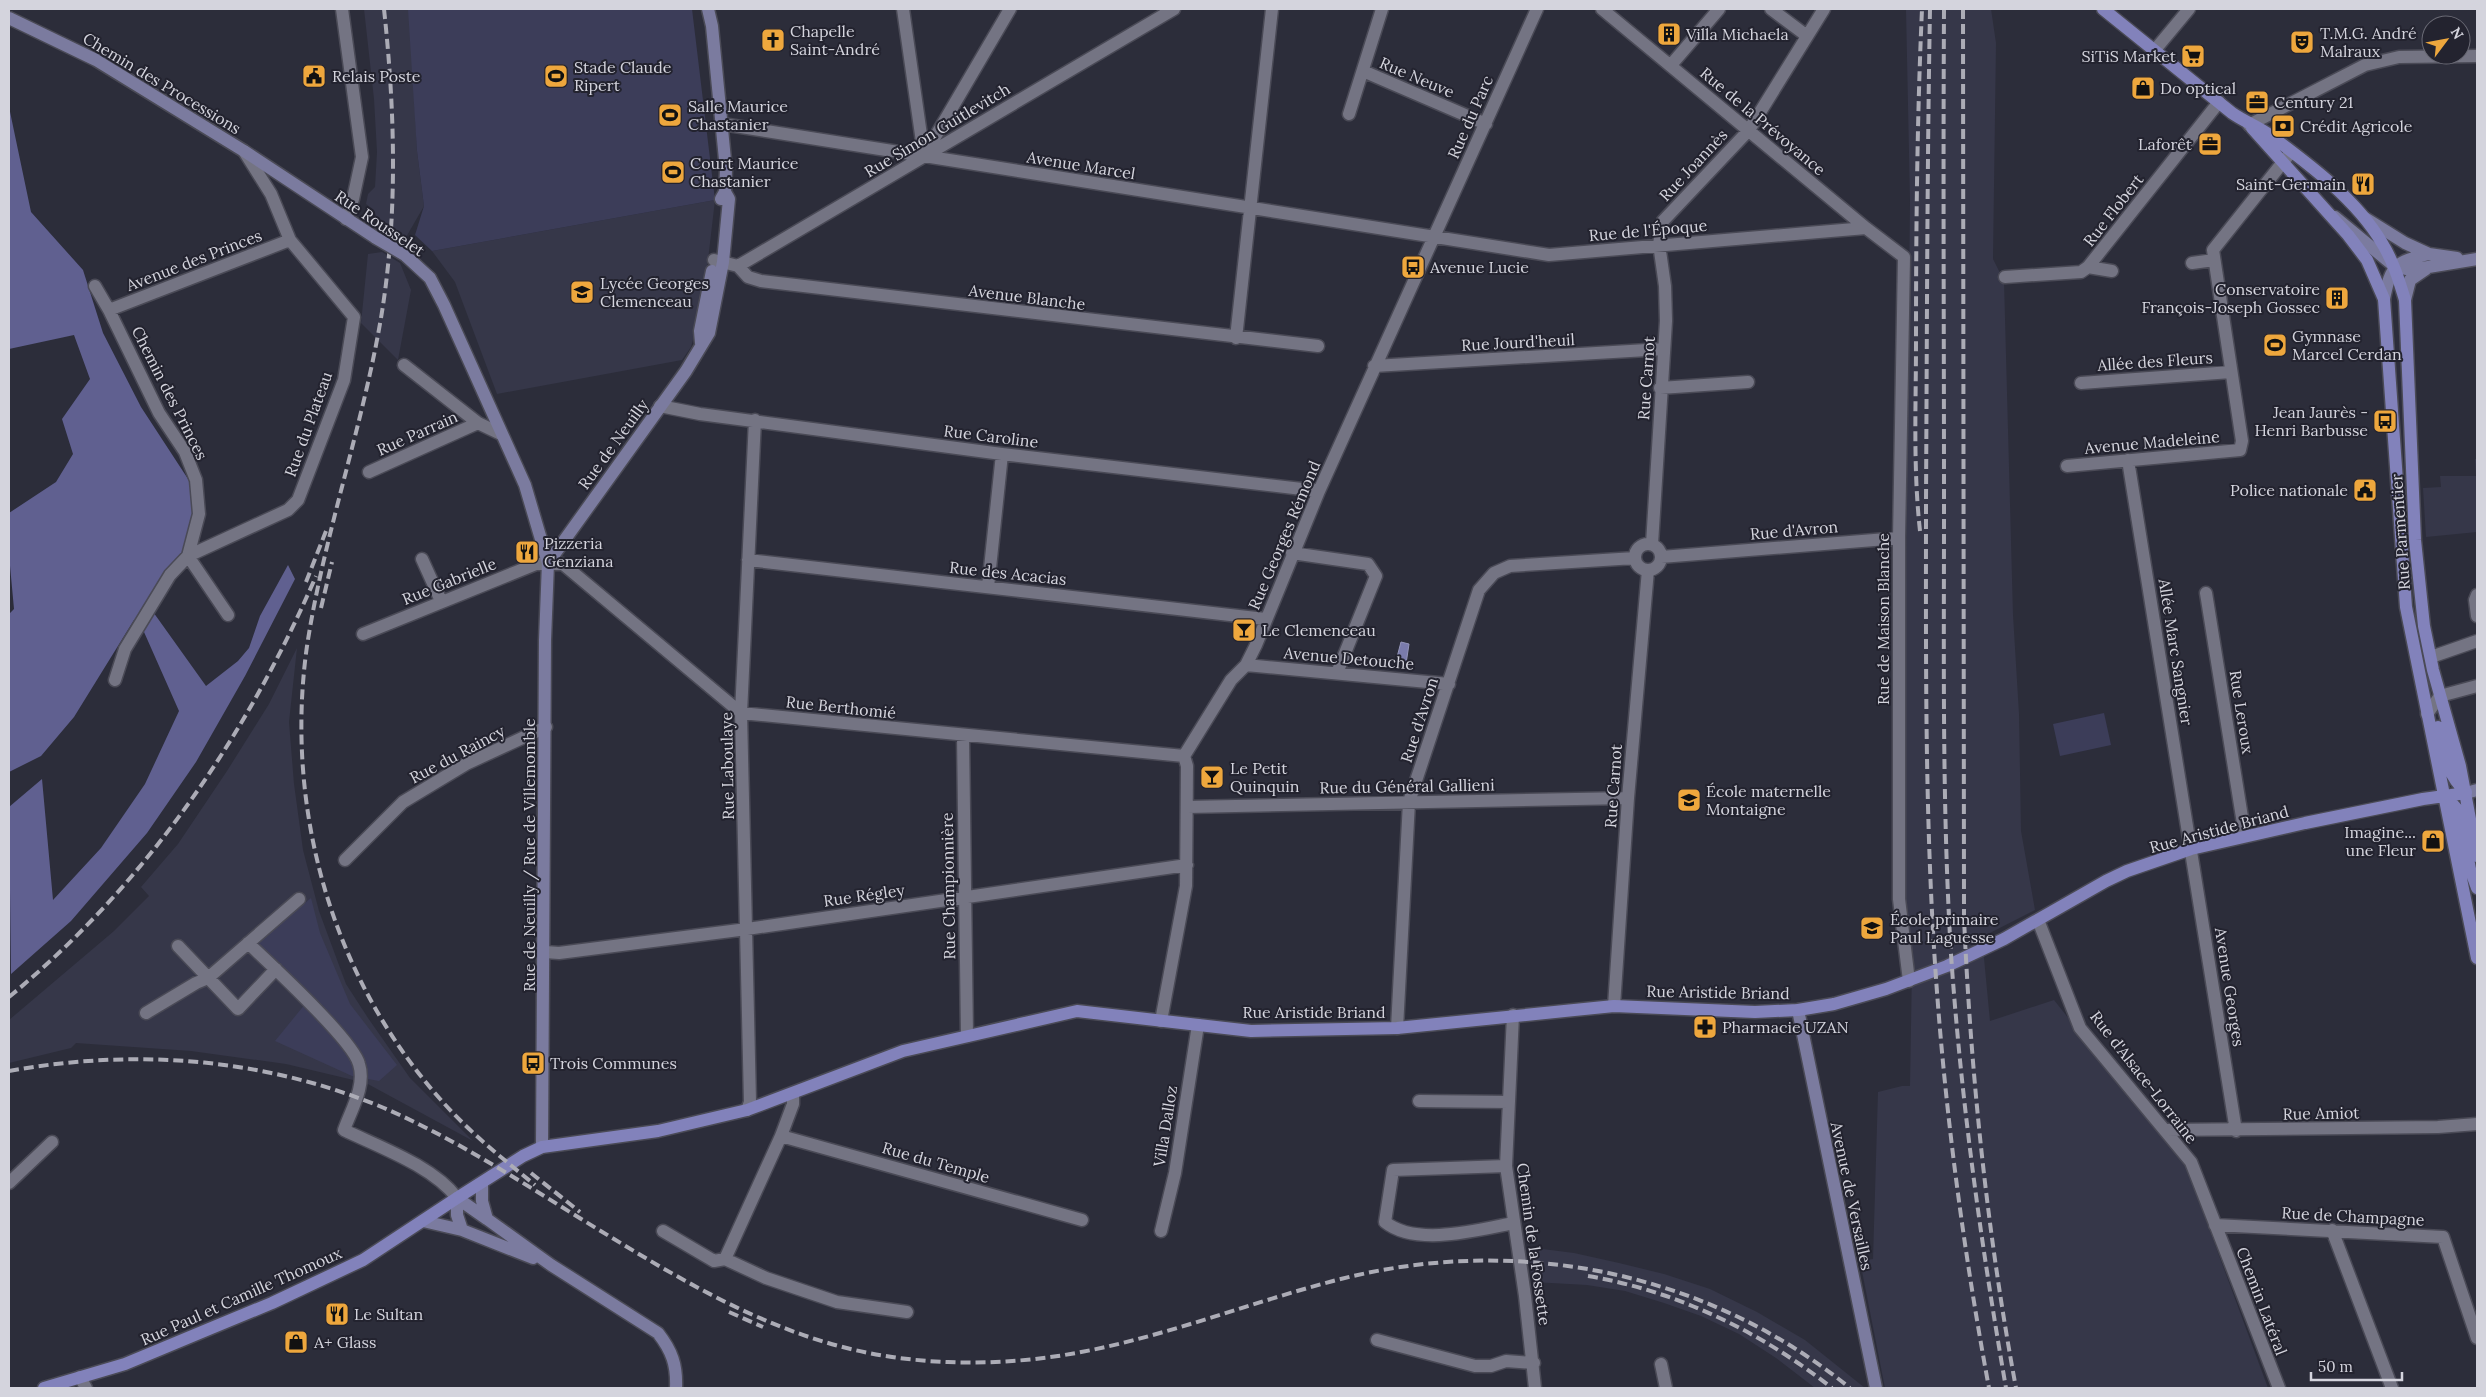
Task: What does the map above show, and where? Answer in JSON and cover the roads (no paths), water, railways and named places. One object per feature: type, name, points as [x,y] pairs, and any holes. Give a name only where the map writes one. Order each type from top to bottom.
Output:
[{"type":"main road","points":[[2103,9],[2287,156]]},
{"type":"main road","name":"Rue Parmentier","points":[[2287,156],[2367,260],[2384,299],[2402,575],[2419,674],[2429,691],[2472,792],[2477,856]]},
{"type":"main road","name":"Rue Parmentier","points":[[2287,156],[2340,194],[2360,215],[2381,241],[2394,266],[2405,300],[2415,540],[2424,626],[2431,657],[2439,772],[2477,958]]},
{"type":"main road","points":[[2423,799],[2439,772]]},
{"type":"main road","name":"Rue Aristide Briand","points":[[793,1094],[903,1051],[1077,1011],[1251,1031],[1398,1028],[1614,1006],[1728,1011],[1798,1010],[1834,1004],[1909,981],[1983,950],[2127,871],[2191,849],[2423,799],[2472,792]]},
{"type":"main road","points":[[2445,796],[2459,811],[2470,869],[2477,888]]},
{"type":"main road","name":"Rue Paul et Camille Thomoux","points":[[44,1388],[83,1383],[124,1364],[272,1303],[363,1260],[523,1156],[542,1147],[658,1132],[748,1110],[793,1094]]},
{"type":"street","points":[[342,9],[362,157],[353,199],[346,219]]},
{"type":"street","name":"Rue de Neuilly","points":[[548,563],[686,371],[709,333],[719,261],[721,197],[725,192],[726,170],[708,9]]},
{"type":"street","points":[[903,9],[924,156]]},
{"type":"street","points":[[924,156],[1010,9]]},
{"type":"street","name":"Rue Simon Guitlevitch","points":[[738,266],[1174,9]]},
{"type":"street","points":[[1236,338],[1272,9]]},
{"type":"street","points":[[1349,114],[1382,9]]},
{"type":"street","name":"Rue du Parc","points":[[1434,238],[1537,9]]},
{"type":"street","name":"Rue de la Prévoyance","points":[[1602,9],[1866,228],[1904,257]]},
{"type":"street","points":[[1671,65],[1719,9]]},
{"type":"street","points":[[1771,9],[1807,36]]},
{"type":"street","name":"Rue Joannès","points":[[1660,244],[1663,221],[1748,130],[1824,9]]},
{"type":"street","points":[[2154,50],[2189,9]]},
{"type":"street","name":"Chemin des Processions","points":[[9,18],[96,60],[244,151]]},
{"type":"street","points":[[2249,125],[2365,64],[2399,57],[2477,56]]},
{"type":"street","name":"Rue Neuve","points":[[1363,71],[1486,124]]},
{"type":"street","name":"Rue Flobert","points":[[2088,267],[2219,102]]},
{"type":"street","name":"Avenue Marcel","points":[[722,124],[1434,238]]},
{"type":"street","name":"Rue Rousselet","points":[[244,151],[346,219],[405,255],[430,278],[525,485],[548,563]]},
{"type":"street","name":"Rue du Plateau","points":[[188,556],[288,510],[298,500],[344,380],[354,317],[290,240],[271,194],[244,151]]},
{"type":"street","points":[[2231,372],[2214,260],[2216,244],[2287,156]]},
{"type":"street","points":[[2331,214],[2394,266],[2410,270],[2430,260],[2472,259]]},
{"type":"street","points":[[2360,215],[2430,260]]},
{"type":"street","name":"Rue de l'Époque","points":[[1434,238],[1549,255],[1660,244],[1866,228]]},
{"type":"street","name":"Rue Georges Rémond","points":[[1184,756],[1231,680],[1246,665],[1292,553],[1374,366],[1434,238]]},
{"type":"street","name":"Avenue des Princes","points":[[109,310],[290,240]]},
{"type":"street","name":"Rue Carnot","points":[[1652,544],[1660,388],[1664,350],[1665,286],[1660,244]]},
{"type":"street","name":"Rue de Maison Blanche","points":[[1904,257],[1899,538],[1899,900],[1909,981]]},
{"type":"street","points":[[2192,263],[2214,260]]},
{"type":"street","points":[[2405,300],[2410,280],[2430,260]]},
{"type":"street","points":[[719,261],[738,266]]},
{"type":"street","name":"Avenue Blanche","points":[[738,266],[748,277],[761,282],[1318,346]]},
{"type":"street","points":[[2384,299],[2394,266]]},
{"type":"street","points":[[2005,277],[2081,272],[2088,267],[2112,271]]},
{"type":"street","name":"Chemin des Princes","points":[[95,286],[109,310],[159,413],[185,452],[196,480],[199,514],[188,556],[170,575],[125,650],[116,680]]},
{"type":"street","name":"Rue Jourd'heuil","points":[[1374,366],[1664,350]]},
{"type":"street","points":[[404,365],[478,423],[501,434]]},
{"type":"street","name":"Allée des Fleurs","points":[[2081,383],[2231,372]]},
{"type":"street","name":"Avenue Madeleine","points":[[2067,466],[2240,450],[2242,441],[2231,372]]},
{"type":"street","points":[[1660,388],[1748,382]]},
{"type":"street","name":"Rue Caroline","points":[[660,406],[700,414],[1002,454],[1319,491]]},
{"type":"street","name":"Rue Laboulaye","points":[[748,1110],[750,1102],[741,713],[755,420]]},
{"type":"street","name":"Rue Parrain","points":[[369,472],[478,423]]},
{"type":"street","points":[[988,587],[1002,454]]},
{"type":"street","name":"Allée Marc Sangnier","points":[[2128,460],[2191,849]]},
{"type":"street","name":"Rue d'Avron","points":[[1661,557],[1899,538]]},
{"type":"street","points":[[1652,544],[1659,549],[1661,557],[1658,565],[1648,570],[1638,565],[1635,558],[1640,546],[1652,544]]},
{"type":"street","points":[[1292,553],[1368,564],[1376,576],[1337,673]]},
{"type":"street","points":[[188,556],[228,615]]},
{"type":"street","name":"Rue d'Avron","points":[[1398,1028],[1409,802],[1479,590],[1494,573],[1510,566],[1635,558]]},
{"type":"street","points":[[422,559],[441,601]]},
{"type":"street","name":"Rue des Acacias","points":[[748,560],[1265,618]]},
{"type":"street","points":[[548,563],[562,564],[741,713]]},
{"type":"street","name":"Rue Gabrielle","points":[[363,634],[536,564],[548,563]]},
{"type":"street","name":"Rue de Neuilly / Rue de Villemomble","points":[[542,1147],[545,952],[545,640],[548,563]]},
{"type":"street","name":"Rue Carnot","points":[[1614,1006],[1628,798],[1648,570]]},
{"type":"street","name":"Rue Leroux","points":[[2206,593],[2245,836]]},
{"type":"street","points":[[2477,595],[2474,600],[2477,616]]},
{"type":"street","points":[[2431,657],[2477,641]]},
{"type":"street","name":"Avenue Detouche","points":[[1246,665],[1448,684]]},
{"type":"street","points":[[2433,704],[2477,686]]},
{"type":"street","name":"Rue Berthomié","points":[[741,713],[1184,756]]},
{"type":"street","name":"Rue du Raincy","points":[[345,860],[403,802],[466,764],[546,727]]},
{"type":"street","name":"Rue Championnière","points":[[963,735],[967,1036]]},
{"type":"street","points":[[1161,1021],[1186,886],[1187,808],[1184,756]]},
{"type":"street","name":"Rue du Général Gallieni","points":[[1187,808],[1628,798]]},
{"type":"street","name":"Avenue Georges","points":[[2191,849],[2236,1130]]},
{"type":"street","name":"Rue Régley","points":[[545,952],[559,953],[746,929],[1187,865]]},
{"type":"street","points":[[146,1013],[196,983],[208,978],[299,899]]},
{"type":"street","name":"Rue d'Alsace-Lorraine","points":[[2038,920],[2080,1028],[2190,1162],[2215,1225]]},
{"type":"street","points":[[248,943],[276,969],[346,1042],[359,1063],[361,1084],[344,1130],[412,1162],[450,1189],[457,1198],[551,1265],[658,1332],[670,1348],[677,1369],[676,1388]]},
{"type":"street","points":[[178,946],[238,1009],[276,969]]},
{"type":"street","name":"Avenue de Versailles","points":[[1798,1010],[1876,1388]]},
{"type":"street","name":"Chemin de la Fossette","points":[[1513,1015],[1506,1166],[1534,1363],[1535,1388]]},
{"type":"street","name":"Villa Dalloz","points":[[1161,1231],[1175,1173],[1198,1025]]},
{"type":"street","points":[[725,1259],[782,1136],[793,1104],[793,1094]]},
{"type":"street","points":[[1419,1102],[1509,1102]]},
{"type":"street","name":"Rue Amiot","points":[[2165,1130],[2438,1127],[2477,1124]]},
{"type":"street","name":"Rue du Temple","points":[[782,1136],[1082,1220]]},
{"type":"street","points":[[9,1183],[52,1142]]},
{"type":"street","points":[[1506,1166],[1393,1170],[1385,1222],[1393,1228],[1442,1235],[1514,1223]]},
{"type":"street","points":[[482,1184],[482,1201],[486,1219]]},
{"type":"street","points":[[457,1198],[457,1215],[462,1230]]},
{"type":"street","points":[[423,1221],[462,1230],[551,1265]]},
{"type":"street","name":"Rue de Champagne","points":[[2215,1225],[2443,1237],[2477,1338]]},
{"type":"street","name":"Chemin Latéral","points":[[2215,1225],[2279,1388]]},
{"type":"street","points":[[663,1230],[714,1261],[725,1259],[766,1278],[837,1302],[907,1312]]},
{"type":"street","points":[[2332,1230],[2392,1388]]},
{"type":"street","points":[[1377,1340],[1475,1366],[1491,1366],[1506,1361],[1534,1363]]},
{"type":"street","points":[[1661,1364],[1666,1388]]},
{"type":"railway","points":[[384,9],[391,86],[393,164],[390,241],[386,280],[373,359],[323,564],[307,646],[302,707],[303,768],[311,829],[324,888],[345,945],[371,1000],[403,1052],[441,1100],[486,1144],[535,1185]]},
{"type":"railway","points":[[1920,531],[1916,484],[1915,413],[1917,176],[1922,9]]},
{"type":"railway","points":[[1930,9],[1926,605],[1927,759],[1932,912],[1940,1032],[1960,1211],[1989,1388]]},
{"type":"railway","points":[[1944,9],[1944,676],[1948,898],[1955,1009],[1966,1118],[1980,1226],[2006,1388]]},
{"type":"railway","points":[[1963,9],[1964,918],[1971,1036],[1982,1154],[1997,1271],[2016,1388]]},
{"type":"railway","points":[[306,582],[326,531]]},
{"type":"railway","points":[[321,608],[332,562]]},
{"type":"railway","points":[[9,997],[105,907],[187,805],[224,751],[258,694],[316,576]]},
{"type":"railway","points":[[9,1071],[56,1064],[152,1059],[246,1068],[293,1078],[339,1091],[384,1108],[444,1137],[647,1259],[713,1296],[782,1327],[817,1340],[854,1350],[892,1357],[913,1360],[975,1362],[1017,1361],[1058,1356],[1127,1342],[1333,1281],[1401,1267],[1469,1261],[1537,1263],[1605,1272],[1670,1290],[1733,1315],[1794,1348],[1850,1388]]},
{"type":"railway","points":[[531,1173],[580,1212]]},
{"type":"railway","points":[[1588,1276],[1654,1292],[1686,1303],[1717,1317],[1776,1349],[1832,1388]]},
{"type":"railway","points":[[729,1312],[763,1327]]},
{"type":"place","name":"Villa Michaela","points":[[1669,34]]},
{"type":"place","name":"Chapelle Saint-André","points":[[773,40]]},
{"type":"place","name":"T.M.G. André Malraux","points":[[2302,42]]},
{"type":"place","name":"SiTiS Market","points":[[2193,56]]},
{"type":"place","name":"Relais Poste","points":[[314,76]]},
{"type":"place","name":"Stade Claude Ripert","points":[[556,76]]},
{"type":"place","name":"Do optical","points":[[2143,88]]},
{"type":"place","name":"Century 21","points":[[2257,102]]},
{"type":"place","name":"Salle Maurice Chastanier","points":[[670,115]]},
{"type":"place","name":"Crédit Agricole","points":[[2283,126]]},
{"type":"place","name":"Laforêt","points":[[2210,144]]},
{"type":"place","name":"Court Maurice Chastanier","points":[[673,172]]},
{"type":"place","name":"Saint-Germain","points":[[2363,184]]},
{"type":"place","name":"Avenue Lucie","points":[[1413,267]]},
{"type":"place","name":"Lycée Georges Clemenceau","points":[[582,292]]},
{"type":"place","name":"Conservatoire François-Joseph Gossec","points":[[2337,298]]},
{"type":"place","name":"Gymnase Marcel Cerdan","points":[[2275,345]]},
{"type":"place","name":"Jean Jaurès - Henri Barbusse","points":[[2385,421]]},
{"type":"place","name":"Police nationale","points":[[2365,490]]},
{"type":"place","name":"Pizzeria Genziana","points":[[527,552]]},
{"type":"place","name":"Le Clemenceau","points":[[1244,630]]},
{"type":"place","name":"Le Petit Quinquin","points":[[1212,777]]},
{"type":"place","name":"École maternelle Montaigne","points":[[1689,800]]},
{"type":"place","name":"Imagine... une Fleur","points":[[2433,841]]},
{"type":"place","name":"École primaire Paul Laguesse","points":[[1872,928]]},
{"type":"place","name":"Pharmacie UZAN","points":[[1705,1027]]},
{"type":"place","name":"Trois Communes","points":[[533,1063]]},
{"type":"place","name":"Le Sultan","points":[[337,1314]]},
{"type":"place","name":"A+ Glass","points":[[296,1342]]}]
